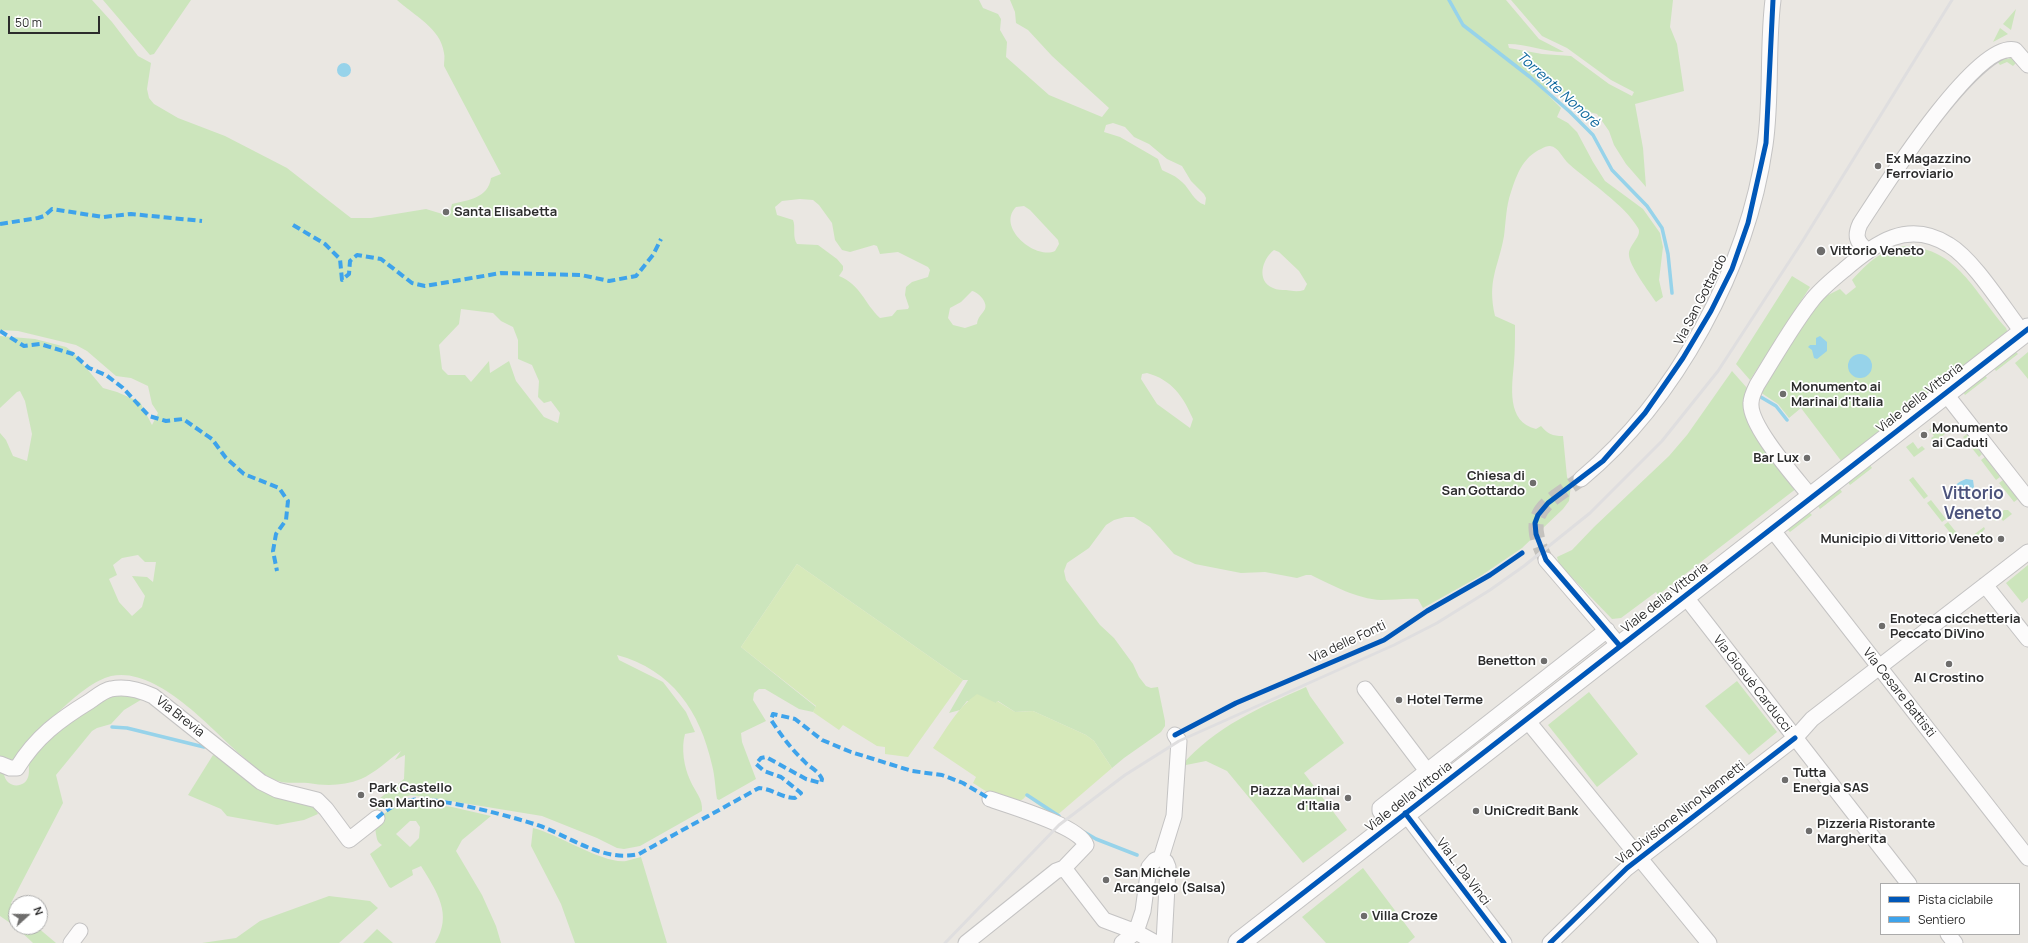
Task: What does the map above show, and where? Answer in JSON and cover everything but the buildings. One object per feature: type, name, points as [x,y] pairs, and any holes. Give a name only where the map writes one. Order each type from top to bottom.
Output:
[{"type":"street","name":"Via San Gottardo","points":[[1581,479],[1618,445],[1661,391],[1711,311],[1732,269],[1748,223],[1766,143],[1773,0]]},
{"type":"street","points":[[1867,250],[1859,244],[1856,239],[1858,229],[1895,170],[1926,127],[1960,86],[1989,58],[2007,49],[2015,50],[2024,59]]},
{"type":"street","points":[[1811,497],[1758,426],[1752,411],[1752,396],[1757,385],[1813,299],[1867,250],[1885,240],[1905,234],[1924,235],[1943,241],[1957,251],[1968,262],[2026,331]]},
{"type":"street","name":"Viale della Vittoria","points":[[1432,780],[1526,719],[2026,331]]},
{"type":"street","points":[[1946,393],[2028,499]]},
{"type":"street","name":"Via Cesare Battisti","points":[[1771,528],[2028,858]]},
{"type":"street","name":"Via Divisione Nino Nannetti","points":[[1550,943],[1639,858],[1795,738],[1812,719],[2028,552]]},
{"type":"street","points":[[1546,560],[1620,646]]},
{"type":"street","points":[[1985,585],[2028,639]]},
{"type":"street","name":"Via Giosuè Carducci","points":[[1684,596],[1908,883]]},
{"type":"street","name":"Viale della Vittoria","points":[[1239,943],[1392,816],[1607,630]]},
{"type":"street","name":"Via Brevia","points":[[0,764],[10,768],[17,768],[26,754],[43,734],[55,724],[110,689],[125,688],[142,691],[153,696],[261,782],[278,790],[317,800],[326,809],[349,840],[377,818]]},
{"type":"street","points":[[1365,689],[1432,780]]},
{"type":"street","points":[[1526,719],[1709,943]]},
{"type":"street","points":[[1161,858],[1172,823],[1176,800],[1175,772],[1179,741],[1175,735]]},
{"type":"street","points":[[966,943],[1056,871],[1064,868],[1084,849],[1086,845],[1085,840],[1047,818],[990,799]]},
{"type":"street","name":"Via L. Da Vinci","points":[[1392,816],[1504,943]]},
{"type":"street","points":[[1122,943],[1136,932],[1143,911],[1149,867],[1155,860],[1161,858]]},
{"type":"street","points":[[1161,858],[1166,862],[1168,867],[1164,943]]},
{"type":"street","points":[[1064,868],[1104,920],[1136,932],[1156,943]]},
{"type":"street","points":[[71,943],[80,931]]},
{"type":"street","points":[[1949,935],[1956,943]]},
{"type":"green space","points":[[0,0],[92,0],[112,22],[138,56],[151,63],[147,89],[149,98],[154,104],[178,118],[225,136],[287,168],[351,218],[371,218],[426,209],[449,216],[452,204],[477,197],[482,194],[489,185],[491,178],[501,174],[444,66],[444,53],[438,36],[432,29],[397,0],[979,0],[983,8],[998,14],[1001,19],[1000,30],[1007,42],[1006,57],[1049,95],[1102,117],[1109,108],[1052,56],[1028,30],[1016,23],[1015,12],[1010,0],[1506,0],[1539,39],[1564,52],[1508,44],[1509,48],[1542,54],[1571,56],[1609,84],[1632,96],[1634,92],[1611,80],[1567,48],[1542,36],[1511,0],[1673,0],[1670,27],[1677,44],[1684,91],[1635,104],[1643,148],[1646,187],[1626,164],[1614,145],[1609,131],[1597,114],[1578,109],[1549,88],[1543,90],[1561,108],[1557,117],[1568,123],[1577,132],[1605,181],[1643,209],[1660,233],[1663,247],[1659,280],[1663,297],[1656,302],[1632,265],[1629,251],[1639,234],[1639,231],[1632,219],[1616,202],[1569,164],[1556,148],[1550,146],[1544,147],[1535,152],[1525,161],[1516,179],[1508,203],[1502,247],[1494,275],[1492,293],[1495,316],[1515,325],[1515,353],[1512,392],[1515,411],[1526,425],[1536,429],[1541,426],[1550,434],[1563,436],[1567,477],[1571,485],[1569,501],[1563,509],[1522,548],[1482,575],[1423,608],[1418,599],[1381,600],[1363,597],[1345,591],[1311,575],[1297,578],[1265,572],[1241,573],[1195,564],[1174,554],[1150,527],[1134,517],[1125,517],[1114,520],[1106,525],[1089,548],[1067,563],[1064,571],[1066,580],[1100,625],[1114,638],[1133,664],[1139,677],[1146,686],[1151,688],[1158,687],[1165,726],[1161,732],[1112,768],[1094,741],[1086,735],[1033,711],[1015,712],[998,701],[996,703],[967,701],[960,710],[949,713],[968,680],[963,680],[797,564],[741,647],[816,707],[813,712],[799,709],[765,689],[759,689],[754,693],[753,700],[766,721],[741,733],[742,742],[756,779],[719,800],[717,799],[713,769],[707,745],[700,727],[681,695],[668,682],[653,671],[636,662],[617,655],[619,660],[663,682],[686,712],[695,732],[685,734],[683,745],[684,757],[688,775],[701,802],[702,811],[640,846],[624,849],[617,848],[597,838],[542,816],[411,795],[396,800],[376,810],[379,799],[404,779],[405,755],[395,760],[401,751],[371,773],[361,779],[348,783],[321,785],[278,781],[268,777],[253,766],[182,702],[164,689],[146,680],[129,675],[111,676],[98,681],[85,689],[57,713],[12,763],[0,757],[0,433],[6,440],[13,456],[27,461],[32,434],[25,401],[20,391],[0,408],[0,336],[35,339],[66,347],[73,352],[103,388],[117,392],[140,402],[152,425],[158,413],[152,404],[148,386],[131,378],[116,376],[87,351],[76,345],[18,331],[0,330]],"holes":[[[1113,123],[1125,127],[1134,137],[1149,144],[1167,159],[1182,166],[1191,181],[1204,194],[1206,198],[1205,205],[1198,201],[1180,180],[1162,170],[1158,159],[1120,137],[1104,132],[1106,125]],[[800,199],[813,200],[819,205],[832,223],[835,240],[842,250],[850,252],[874,245],[877,246],[880,254],[898,252],[928,267],[930,270],[928,277],[912,282],[906,287],[905,295],[909,307],[908,309],[897,310],[892,316],[880,318],[857,289],[839,276],[843,270],[843,266],[837,259],[818,245],[797,244],[793,220],[777,215],[775,207],[782,201]],[[1024,206],[1030,210],[1058,240],[1059,244],[1055,251],[1047,253],[1038,251],[1020,240],[1014,232],[1011,224],[1011,215],[1016,207]],[[1274,250],[1279,252],[1299,271],[1307,284],[1304,290],[1278,290],[1268,285],[1264,280],[1263,275],[1266,259]],[[972,291],[977,293],[984,300],[986,306],[978,319],[977,324],[965,328],[953,325],[948,318],[950,308],[961,302]],[[461,309],[493,313],[501,321],[513,327],[518,340],[518,359],[532,365],[539,381],[538,397],[544,403],[551,401],[560,413],[558,423],[544,417],[516,381],[509,361],[490,373],[489,361],[471,382],[465,375],[448,375],[442,369],[439,345],[459,324]],[[1147,373],[1163,380],[1176,390],[1181,396],[1193,419],[1190,428],[1157,404],[1141,379],[1142,374]],[[138,555],[145,562],[156,562],[153,582],[147,577],[132,576],[145,596],[142,607],[132,616],[119,602],[109,579],[117,575],[113,565],[122,558]]]},
{"type":"green space","points":[[103,0],[191,0],[154,54],[150,55]]},
{"type":"green space","points":[[2016,9],[2011,30],[2003,24]]},
{"type":"green space","points":[[2000,28],[2008,34],[1993,42]]},
{"type":"green space","points":[[2011,58],[2017,62],[2013,66],[2007,62],[2000,65],[1997,61]]},
{"type":"green space","points":[[1906,246],[1924,249],[1939,255],[1952,264],[1974,287],[2006,328],[2008,333],[1845,466],[1801,408],[1789,418],[1778,404],[1760,392],[1814,307],[1826,296],[1840,289],[1846,295],[1856,287],[1852,280],[1876,257],[1897,247]]},
{"type":"green space","points":[[1792,276],[1810,287],[1750,380],[1736,364]]},
{"type":"green space","points":[[2015,351],[2018,354],[1996,371],[1994,368]]},
{"type":"green space","points":[[2028,352],[2028,379],[2015,363]]},
{"type":"green space","points":[[1732,371],[1747,388],[1746,393],[1797,488],[1658,595],[1656,592],[1621,618],[1612,619],[1559,564],[1557,557],[1572,550],[1594,527],[1669,456],[1687,435]]},
{"type":"green space","points":[[1985,375],[1987,378],[1965,395],[1963,392]]},
{"type":"green space","points":[[1937,424],[1945,434],[1934,442],[1931,438],[1934,436],[1929,430]]},
{"type":"green space","points":[[1967,434],[1982,454],[1979,457],[1963,437]]},
{"type":"green space","points":[[1913,442],[1918,449],[1922,446],[1925,449],[1914,457],[1906,447]]},
{"type":"green space","points":[[1985,457],[2000,477],[1996,480],[1981,460]]},
{"type":"green space","points":[[1870,465],[1872,468],[1850,485],[1848,482]]},
{"type":"green space","points":[[1913,477],[1928,496],[1924,499],[1909,480]]},
{"type":"green space","points":[[2003,480],[2018,499],[2014,502],[1999,483]]},
{"type":"green space","points":[[1840,489],[1842,492],[1820,509],[1818,506]]},
{"type":"green space","points":[[1931,500],[1946,519],[1942,522],[1927,503]]},
{"type":"green space","points":[[2004,510],[2008,510],[2012,514],[2003,521],[2000,517],[1995,521],[1993,519]]},
{"type":"green space","points":[[1809,512],[1812,515],[1790,532],[1787,529]]},
{"type":"green space","points":[[1948,522],[1964,542],[1960,545],[1944,525]]},
{"type":"green space","points":[[1984,527],[1985,529],[1980,534],[1983,537],[1974,544],[1971,540],[1972,536]]},
{"type":"green space","points":[[797,564],[963,680],[908,757],[885,754],[885,747],[877,746],[843,725],[839,730],[813,712],[816,706],[741,647]]},
{"type":"green space","points":[[2028,565],[2028,598],[2022,603],[2006,583]]},
{"type":"green space","points":[[1737,681],[1777,732],[1749,755],[1705,706]]},
{"type":"green space","points":[[1306,687],[1310,696],[1344,743],[1304,773],[1347,830],[1303,863],[1227,771],[1206,761],[1181,766],[1194,752],[1239,719]]},
{"type":"green space","points":[[115,691],[144,698],[124,710],[111,724],[92,731],[56,775],[63,803],[15,895],[8,895],[8,922],[0,916],[0,771],[4,774],[6,780],[11,784],[21,785],[27,780],[31,757],[47,737],[60,726]]},
{"type":"green space","points":[[1589,692],[1638,754],[1597,787],[1548,725]]},
{"type":"green space","points":[[977,694],[996,703],[997,701],[1015,712],[1033,711],[1086,735],[1094,741],[1112,768],[1055,817],[1026,796],[1020,801],[1014,802],[1000,799],[992,795],[973,783],[976,777],[933,748],[958,712]]},
{"type":"green space","points":[[213,755],[266,786],[311,801],[318,814],[304,820],[277,825],[227,816],[221,809],[188,795]]},
{"type":"green space","points":[[413,802],[452,807],[491,816],[462,840],[456,851],[482,895],[496,926],[501,943],[435,943],[443,922],[443,913],[437,894],[421,866],[412,870],[413,875],[391,888],[389,887],[370,854],[382,845],[377,839],[376,827],[378,821],[387,812],[400,805]],"holes":[[[410,821],[416,821],[420,827],[419,838],[410,847],[396,834]]]},
{"type":"green space","points":[[533,828],[605,858],[616,861],[626,861],[641,857],[667,943],[575,943],[561,904],[531,846]]},
{"type":"green space","points":[[1363,868],[1415,937],[1408,943],[1326,943],[1302,917]]},
{"type":"green space","points":[[329,896],[370,901],[378,908],[339,943],[202,943],[236,938],[260,921]]},
{"type":"green space","points":[[377,929],[393,943],[363,943]]},
{"type":"green space","points":[[24,935],[46,935],[56,943],[33,943]]},
{"type":"water","points":[[341,63],[347,63],[351,67],[351,73],[347,77],[341,77],[337,73],[337,67]]},
{"type":"water","points":[[1820,336],[1827,342],[1827,351],[1817,359],[1814,358],[1812,350],[1808,347],[1810,345],[1816,345],[1816,338]]},
{"type":"water","points":[[1860,354],[1869,357],[1872,366],[1869,375],[1860,378],[1851,375],[1848,366],[1851,357]]},
{"type":"water","points":[[1966,479],[1973,480],[1974,487],[1964,496],[1954,498],[1952,492],[1954,487]]},
{"type":"waterway","name":"Torrente Nonorè","points":[[1449,0],[1463,25],[1530,77],[1570,112],[1593,135],[1612,170],[1647,206],[1662,228],[1668,254],[1672,293]]},
{"type":"waterway","points":[[1759,396],[1776,406],[1787,420]]},
{"type":"waterway","points":[[112,727],[127,728],[204,747]]},
{"type":"waterway","points":[[1027,795],[1059,816]]},
{"type":"waterway","points":[[1084,832],[1096,839],[1137,855]]},
{"type":"tunnel","points":[[1546,560],[1539,544],[1536,531],[1537,520],[1547,503],[1581,479]]},
{"type":"railway","points":[[945,943],[1059,825],[1125,775],[1179,741],[1394,645],[1437,623],[1490,590],[1524,566],[1590,513],[1662,441],[1718,371],[1802,242],[1952,0]]},
{"type":"marked path","points":[[0,224],[38,218],[44,216],[52,209],[103,217],[131,214],[202,221]]},
{"type":"marked path","points":[[293,225],[325,244],[340,259],[342,280],[349,274],[350,261],[357,255],[381,259],[412,283],[425,286],[501,273],[581,275],[609,281],[636,276],[653,255],[661,239]]},
{"type":"marked path","points":[[0,331],[24,346],[40,344],[73,354],[89,368],[106,375],[123,388],[149,416],[166,421],[183,419],[212,439],[226,458],[244,474],[279,488],[288,501],[286,520],[276,534],[273,551],[277,571]]},
{"type":"marked path","points":[[377,818],[393,806],[402,802],[412,800],[440,801],[497,813],[531,823],[602,852],[626,856],[639,854],[759,788],[790,798],[795,798],[801,793],[781,777],[764,771],[756,764],[761,758],[766,757],[806,779],[821,783],[822,779],[818,773],[786,742],[771,720],[773,714],[795,719],[822,740],[851,752],[912,771],[942,775],[963,783],[990,799]]},
{"type":"cycle path","points":[[1620,646],[1546,560],[1536,534],[1535,523],[1538,515],[1548,503],[1603,461],[1645,413],[1683,358],[1711,311],[1732,269],[1748,223],[1766,143],[1773,0]]},
{"type":"cycle path","points":[[1239,943],[2028,329]]},
{"type":"cycle path","name":"Via delle Fonti","points":[[1175,735],[1236,703],[1384,640],[1427,611],[1490,575],[1522,553]]},
{"type":"cycle path","points":[[1550,943],[1627,868],[1795,738]]},
{"type":"cycle path","points":[[1405,813],[1504,943]]},
{"type":"place","name":"Ex Magazzino Ferroviario","points":[[1878,166]]},
{"type":"place","name":"Santa Elisabetta","points":[[446,212]]},
{"type":"place","name":"Vittorio Veneto","points":[[1821,251]]},
{"type":"place","name":"Monumento ai Marinai d'Italia","points":[[1783,394]]},
{"type":"place","name":"Monumento ai Caduti","points":[[1924,435]]},
{"type":"place","name":"Bar Lux","points":[[1807,458]]},
{"type":"place","name":"Chiesa di San Gottardo","points":[[1533,483]]},
{"type":"place","name":"Municipio di Vittorio Veneto","points":[[2001,539]]},
{"type":"place","name":"Enoteca cicchetteria Peccato DiVino","points":[[1882,626]]},
{"type":"place","name":"Benetton","points":[[1544,661]]},
{"type":"place","name":"Al Crostino","points":[[1949,664]]},
{"type":"place","name":"Hotel Terme","points":[[1399,700]]},
{"type":"place","name":"Tutta Energia SAS","points":[[1785,780]]},
{"type":"place","name":"Park Castello San Martino","points":[[361,795]]},
{"type":"place","name":"Piazza Marinai d'Italia","points":[[1348,798]]},
{"type":"place","name":"UniCredit Bank","points":[[1476,811]]},
{"type":"place","name":"Pizzeria Ristorante Margherita","points":[[1809,831]]},
{"type":"place","name":"San Michele Arcangelo (Salsa)","points":[[1106,880]]},
{"type":"place","name":"Villa Croze","points":[[1364,916]]},
{"type":"district","name":"Vittorio Veneto","points":[[1973,504]]}]
